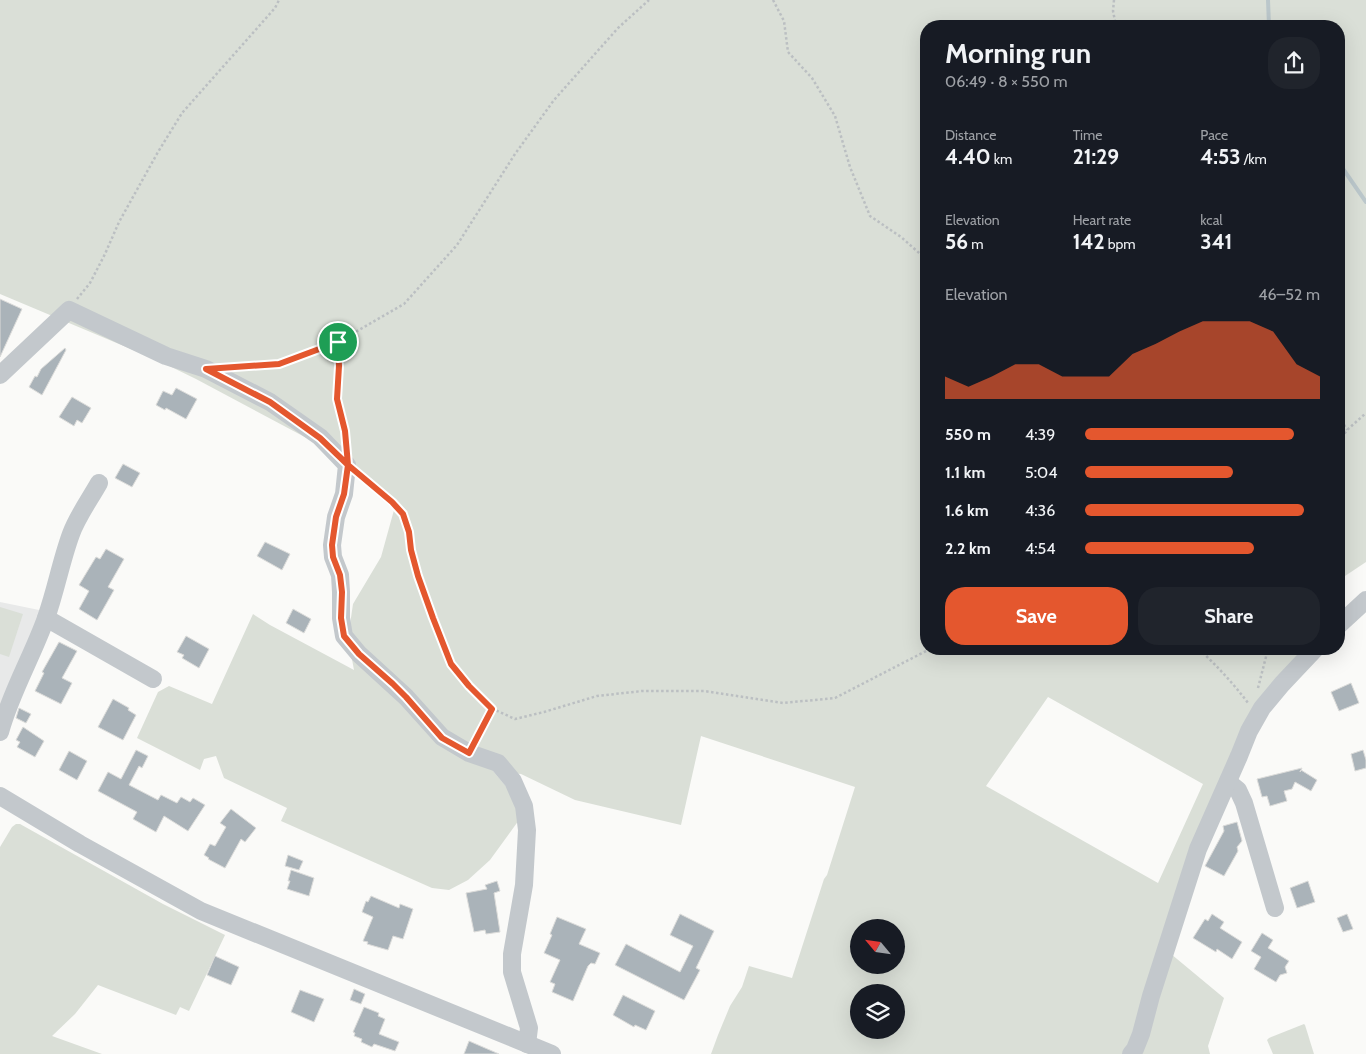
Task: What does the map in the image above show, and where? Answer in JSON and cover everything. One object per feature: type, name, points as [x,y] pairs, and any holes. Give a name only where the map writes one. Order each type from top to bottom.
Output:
[{"type":"street","points":[[0,375],[69,310],[166,356],[206,369],[270,402],[320,438],[348,465],[344,494],[336,517],[332,545],[333,557],[340,575],[342,592],[341,618],[344,636],[359,654],[406,697],[442,738],[469,753],[498,763],[513,781],[524,806],[527,830],[526,870],[512,954],[512,972],[529,1028],[527,1044]]},
{"type":"street","points":[[0,732],[14,689],[46,618],[72,532],[99,483]]},
{"type":"street","points":[[1345,619],[1366,600]]},
{"type":"street","points":[[46,618],[153,679]]},
{"type":"street","points":[[1131,1054],[1141,1034],[1151,996],[1198,849],[1249,731],[1262,708],[1310,655]]},
{"type":"street","points":[[1228,782],[1238,790],[1244,803],[1275,908]]},
{"type":"street","points":[[0,796],[80,844],[201,910],[552,1054]]},
{"type":"path","points":[[69,310],[90,283],[119,222],[182,112],[269,15],[279,0]]},
{"type":"path","points":[[237,368],[279,364],[338,342],[404,304],[457,245],[515,154],[554,100],[618,28],[649,0]]},
{"type":"path","points":[[773,0],[784,21],[788,52],[812,78],[835,116],[850,167],[870,216],[901,237],[920,254]]},
{"type":"path","points":[[1114,0],[1115,20]]},
{"type":"path","points":[[338,342],[337,399],[345,431],[348,465],[392,502],[403,514],[421,584],[451,664],[469,686],[492,709],[515,719],[597,696],[642,691],[704,691],[782,704],[835,698],[920,654]]},
{"type":"path","points":[[1345,433],[1366,412]]},
{"type":"path","points":[[1345,426],[1347,430]]},
{"type":"path","points":[[1205,655],[1236,686],[1253,711]]},
{"type":"path","points":[[469,753],[492,709]]},
{"type":"shaded area","points":[[0,0],[1366,0],[1366,562],[1345,576],[1345,20],[920,20],[920,655],[1305,655],[1263,701],[1131,1043],[1123,1054],[711,1054],[730,1006],[742,987],[749,966],[792,978],[855,787],[701,736],[681,825],[575,800],[521,774],[493,771],[515,797],[519,820],[490,860],[468,880],[449,890],[432,888],[281,821],[287,808],[224,778],[216,756],[204,759],[200,770],[137,738],[158,692],[169,686],[212,704],[253,614],[354,670],[348,638],[353,604],[381,557],[394,510],[316,443],[157,360],[0,294]],"holes":[[[1048,697],[1203,784],[1158,883],[986,786]]]},
{"type":"shaded area","points":[[0,602],[44,611],[0,714]]},
{"type":"shaded area","points":[[0,607],[23,614],[9,657],[0,654]]},
{"type":"shaded area","points":[[20,824],[163,904],[225,935],[189,1011],[180,1007],[176,1015],[98,985],[75,1014],[52,1036],[102,1054],[0,1054],[0,847],[12,827]]},
{"type":"shaded area","points":[[1171,954],[1224,998],[1208,1046],[1210,1054],[1140,1054]]},
{"type":"shaded area","points":[[1304,1024],[1314,1054],[1273,1054],[1267,1040],[1269,1038]]},
{"type":"building","points":[[0,299],[22,309],[0,357]]},
{"type":"building","points":[[65,348],[66,350],[42,395],[29,387],[41,369]]},
{"type":"building","points":[[176,388],[197,399],[186,419],[166,408],[165,410],[156,405],[163,391],[172,395]]},
{"type":"building","points":[[72,397],[91,408],[82,423],[77,420],[74,426],[59,417]]},
{"type":"building","points":[[123,464],[140,473],[132,487],[115,478]]},
{"type":"building","points":[[265,542],[290,554],[282,570],[257,556]]},
{"type":"building","points":[[106,549],[124,559],[108,587],[114,590],[97,620],[79,609],[89,591],[79,585],[96,557],[100,559]]},
{"type":"building","points":[[293,609],[311,619],[304,633],[286,623]]},
{"type":"building","points":[[186,636],[209,649],[199,668],[182,658],[184,655],[177,652]]},
{"type":"building","points":[[59,642],[77,651],[62,678],[72,683],[61,704],[35,691],[44,673],[42,672]]},
{"type":"building","points":[[1351,683],[1359,703],[1339,711],[1331,692]]},
{"type":"building","points":[[113,699],[129,708],[128,710],[136,715],[123,740],[98,727]]},
{"type":"building","points":[[19,708],[31,714],[26,723],[16,718]]},
{"type":"building","points":[[23,727],[44,741],[35,757],[17,747],[20,742],[16,740]]},
{"type":"building","points":[[136,750],[148,756],[142,768],[139,766],[129,785],[158,800],[161,795],[177,803],[181,797],[190,802],[193,798],[205,805],[188,831],[164,816],[156,832],[133,819],[137,812],[98,791],[108,772],[121,779]]},
{"type":"building","points":[[1363,750],[1366,768],[1355,771],[1351,754]]},
{"type":"building","points":[[69,751],[87,761],[77,780],[59,770]]},
{"type":"building","points":[[1302,768],[1301,770],[1317,780],[1311,791],[1295,782],[1292,789],[1284,791],[1287,801],[1270,806],[1267,796],[1262,797],[1257,779]]},
{"type":"building","points":[[231,809],[256,828],[245,842],[241,839],[225,868],[204,855],[210,844],[215,846],[226,827],[220,823]]},
{"type":"building","points":[[1237,822],[1242,841],[1237,847],[1238,851],[1224,876],[1205,866],[1224,831],[1223,826]]},
{"type":"building","points":[[288,855],[303,861],[299,870],[285,866]]},
{"type":"building","points":[[291,870],[314,878],[309,896],[287,889]]},
{"type":"building","points":[[497,881],[500,891],[494,893],[500,932],[486,934],[485,930],[474,932],[466,893],[487,889],[485,885]]},
{"type":"building","points":[[1308,881],[1315,902],[1297,908],[1290,888]]},
{"type":"building","points":[[371,896],[399,908],[400,904],[413,909],[403,939],[393,936],[388,950],[363,941],[373,917],[362,912],[366,901],[368,902]]},
{"type":"building","points":[[680,914],[714,931],[696,968],[700,970],[684,1000],[615,965],[626,944],[680,972],[693,946],[670,935]]},
{"type":"building","points":[[1212,914],[1224,922],[1220,928],[1242,942],[1232,959],[1217,949],[1216,952],[1193,938],[1205,919],[1208,921]]},
{"type":"building","points":[[1347,914],[1353,929],[1343,932],[1337,918]]},
{"type":"building","points":[[557,917],[586,929],[579,944],[600,953],[595,964],[591,963],[588,966],[573,1001],[552,992],[555,984],[550,982],[560,960],[544,953]]},
{"type":"building","points":[[1262,933],[1273,940],[1268,948],[1289,961],[1285,967],[1287,973],[1280,975],[1276,982],[1254,969],[1261,957],[1251,951]]},
{"type":"building","points":[[215,956],[239,967],[231,985],[207,975]]},
{"type":"building","points":[[354,989],[365,994],[361,1004],[350,1000]]},
{"type":"building","points":[[300,990],[324,999],[314,1022],[291,1012]]},
{"type":"building","points":[[623,995],[655,1011],[646,1030],[635,1025],[634,1027],[613,1015]]},
{"type":"building","points":[[364,1007],[379,1013],[378,1016],[385,1019],[379,1034],[399,1042],[395,1051],[374,1044],[372,1047],[361,1042],[362,1039],[354,1036],[355,1033],[353,1032]]},
{"type":"building","points":[[469,1041],[499,1054],[464,1054]]},
{"type":"waterway","points":[[1268,0],[1269,20]]},
{"type":"waterway","points":[[1345,172],[1366,202]]},
{"type":"route","points":[[338,342],[279,364],[206,369],[270,402],[320,438],[348,465],[344,494],[336,517],[332,545],[333,557],[340,575],[342,592],[341,618],[344,636],[359,654],[406,697],[442,738],[469,753],[492,709],[469,686],[451,664],[440,639],[418,576],[411,550],[409,532],[403,514],[392,502],[348,465],[345,431],[337,399],[338,342]]}]
